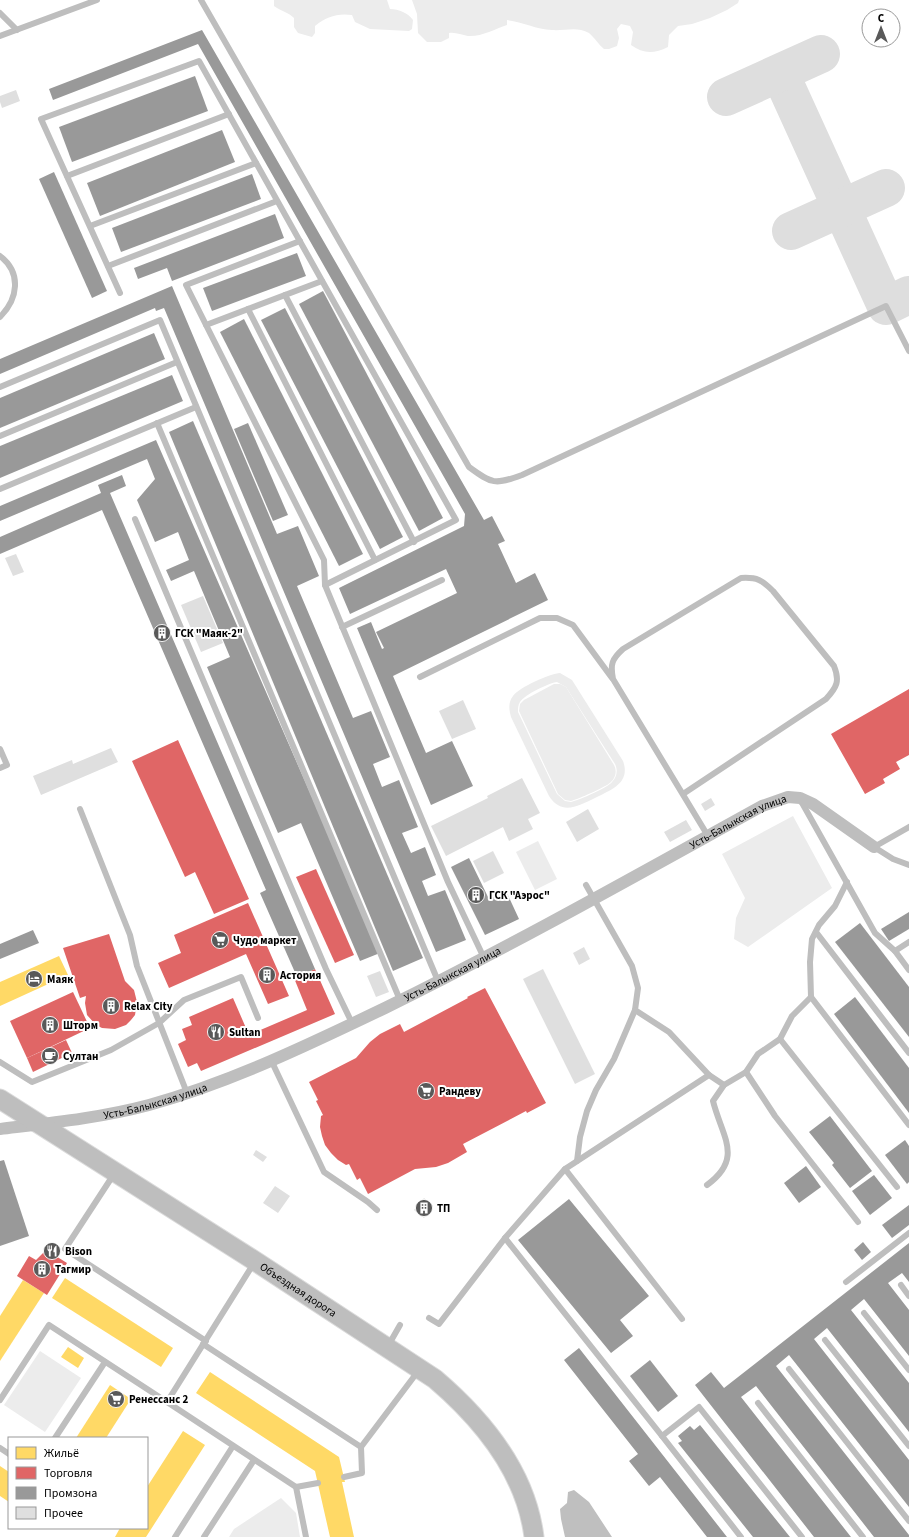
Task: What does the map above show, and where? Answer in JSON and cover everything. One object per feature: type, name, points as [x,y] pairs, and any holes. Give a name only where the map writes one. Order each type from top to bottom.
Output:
[{"type":"main road","name":"Объездная дорога","points":[[0,1099],[255,1261],[435,1379],[458,1398],[479,1421],[515,1474],[526,1500],[534,1537]]},
{"type":"street","name":"Усть-Балыкская улица","points":[[0,1129],[101,1116],[149,1105],[202,1089],[271,1060],[352,1023],[484,958],[762,806],[788,797],[800,798],[813,804],[874,847]]},
{"type":"lane","points":[[0,36],[97,0]]},
{"type":"lane","points":[[201,0],[469,467],[485,479],[503,482],[522,475],[886,306],[909,351]]},
{"type":"lane","points":[[0,13],[17,30]]},
{"type":"lane","points":[[120,293],[41,119],[199,61],[456,520],[325,585]]},
{"type":"lane","points":[[67,176],[229,114]]},
{"type":"lane","points":[[90,226],[256,163]]},
{"type":"lane","points":[[108,266],[278,201]]},
{"type":"lane","points":[[300,241],[186,285],[324,560],[325,585],[448,882],[484,958]]},
{"type":"lane","points":[[0,256],[12,271],[15,284],[13,298],[8,309],[0,317]]},
{"type":"lane","points":[[206,325],[322,281]]},
{"type":"lane","points":[[285,295],[414,542]]},
{"type":"lane","points":[[248,309],[375,560]]},
{"type":"lane","points":[[0,387],[160,320],[438,981]]},
{"type":"lane","points":[[0,436],[177,362]]},
{"type":"lane","points":[[0,490],[196,407]]},
{"type":"lane","points":[[157,423],[400,1000]]},
{"type":"lane","points":[[135,519],[326,969],[352,1023]]},
{"type":"lane","points":[[613,679],[611,668],[615,657],[623,649],[741,578],[751,577],[763,581],[834,666],[838,676],[835,690],[826,699],[683,794]]},
{"type":"lane","points":[[342,627],[442,580]]},
{"type":"lane","points":[[420,677],[540,618],[557,618],[573,625],[613,679],[708,836]]},
{"type":"lane","points":[[0,750],[7,765],[0,768]]},
{"type":"lane","points":[[800,798],[875,933],[895,951],[909,970]]},
{"type":"lane","points":[[80,809],[130,935],[137,966],[187,1093]]},
{"type":"lane","points":[[909,827],[874,847],[893,859],[909,865]]},
{"type":"lane","points":[[847,882],[835,906],[819,925],[812,940],[810,962],[811,997],[909,1125]]},
{"type":"lane","points":[[577,1161],[580,1137],[590,1104],[614,1058],[635,1010],[638,988],[632,966],[586,885]]},
{"type":"lane","points":[[816,932],[909,1053]]},
{"type":"lane","points":[[895,951],[909,942]]},
{"type":"lane","points":[[0,1062],[32,1082],[111,1050],[159,1023],[184,1000],[241,977],[258,1018]]},
{"type":"lane","points":[[707,1185],[718,1177],[727,1163],[728,1146],[713,1101],[724,1085],[746,1072],[758,1054],[780,1039],[792,1016],[811,997]]},
{"type":"lane","points":[[635,1010],[669,1032],[709,1075],[724,1085]]},
{"type":"lane","points":[[780,1039],[897,1187]]},
{"type":"lane","points":[[271,1060],[324,1172],[368,1202],[377,1210]]},
{"type":"lane","points":[[746,1072],[775,1116],[858,1222]]},
{"type":"lane","points":[[429,1318],[439,1324],[505,1238],[565,1169],[709,1075]]},
{"type":"lane","points":[[565,1169],[682,1319]]},
{"type":"lane","points":[[115,1172],[65,1249],[361,1447]]},
{"type":"lane","points":[[846,1282],[909,1233]]},
{"type":"lane","points":[[505,1238],[741,1537]]},
{"type":"lane","points":[[167,1402],[255,1261]]},
{"type":"lane","points":[[901,1285],[909,1296]]},
{"type":"lane","points":[[864,1313],[909,1370]]},
{"type":"lane","points":[[0,1400],[49,1325],[296,1487],[318,1482]]},
{"type":"lane","points":[[387,1347],[400,1325]]},
{"type":"lane","points":[[825,1340],[909,1446]]},
{"type":"lane","points":[[56,1437],[105,1362]]},
{"type":"lane","points":[[344,1477],[362,1473],[361,1447],[420,1369]]},
{"type":"lane","points":[[789,1369],[909,1522]]},
{"type":"lane","points":[[758,1403],[863,1537]]},
{"type":"lane","points":[[662,1436],[699,1407],[802,1537]]},
{"type":"lane","points":[[175,1537],[234,1446]]},
{"type":"lane","points":[[204,1537],[254,1460]]},
{"type":"lane","points":[[296,1487],[306,1537]]},
{"type":"shaded area","points":[[274,0],[387,0],[390,9],[409,15],[413,20],[412,29],[409,31],[370,29],[355,22],[352,15],[337,15],[323,20],[315,26],[315,33],[312,37],[298,33],[294,27],[294,18],[274,6]]},
{"type":"shaded area","points":[[412,0],[739,0],[738,3],[727,10],[710,18],[692,24],[678,26],[669,35],[668,47],[658,51],[649,52],[640,50],[631,45],[633,32],[630,26],[621,24],[617,29],[619,38],[617,46],[609,49],[604,49],[589,33],[584,31],[575,29],[546,29],[507,20],[507,25],[483,34],[468,36],[449,33],[449,38],[441,42],[427,42],[418,33],[417,14]]},
{"type":"shaded area","points":[[560,673],[572,680],[623,761],[625,769],[622,780],[613,789],[570,808],[559,806],[549,796],[511,717],[509,709],[510,701],[513,696],[521,689],[550,675]],"holes":[[[557,682],[566,687],[615,764],[617,771],[615,778],[605,787],[593,794],[571,802],[565,801],[557,794],[518,712],[519,704],[522,699],[537,690]]]},
{"type":"shaded area","points":[[554,684],[560,684],[566,687],[616,769],[616,774],[611,782],[592,793],[571,801],[565,800],[558,794],[519,711],[520,704],[524,700]]},
{"type":"shaded area","points":[[793,816],[832,888],[748,947],[734,939],[736,918],[745,898],[722,854]]},
{"type":"shaded area","points":[[538,841],[557,879],[535,890],[516,852]]},
{"type":"shaded area","points":[[40,1351],[81,1378],[45,1432],[4,1405]]},
{"type":"shaded area","points":[[574,1490],[589,1502],[612,1537],[565,1537],[560,1509],[567,1503],[568,1492]]},
{"type":"shaded area","points":[[281,1498],[296,1513],[300,1537],[229,1537],[234,1529]]},
{"type":"building: Жильё","name":"Маяк","points":[[59,956],[68,975],[0,1006],[0,982]]},
{"type":"building: Жильё","points":[[65,1278],[173,1348],[161,1367],[52,1298]]},
{"type":"building: Жильё","points":[[23,1280],[44,1293],[0,1361],[0,1316]]},
{"type":"building: Жильё","points":[[68,1347],[84,1358],[78,1368],[61,1357]]},
{"type":"building: Жильё","points":[[210,1372],[339,1457],[345,1482],[342,1482],[354,1537],[330,1537],[315,1471],[196,1393]]},
{"type":"building: Жильё","points":[[110,1385],[131,1399],[107,1437],[77,1437]]},
{"type":"building: Жильё","points":[[183,1431],[205,1445],[146,1537],[115,1537],[119,1529],[148,1529],[148,1485]]},
{"type":"building: Жильё","points":[[0,1466],[8,1471],[8,1501],[0,1496]]},
{"type":"building: Торговля","points":[[909,689],[909,755],[896,762],[900,769],[883,779],[885,783],[865,794],[831,734]]},
{"type":"building: Торговля","points":[[178,740],[249,899],[214,914],[195,872],[185,877],[132,761]]},
{"type":"building: Торговля","points":[[316,869],[354,955],[335,963],[296,877]]},
{"type":"building: Торговля","name":"Чудо маркет","points":[[248,903],[289,996],[268,1004],[246,954],[169,988],[158,963],[181,953],[174,935]]},
{"type":"building: Торговля","points":[[109,934],[125,981],[134,990],[137,1002],[135,1015],[131,1020],[126,1025],[115,1029],[102,1028],[96,1025],[87,1015],[85,1003],[86,996],[80,998],[63,948]]},
{"type":"building: Торговля","name":"Sultan","points":[[315,969],[335,1014],[201,1071],[197,1063],[188,1067],[178,1044],[186,1040],[182,1029],[192,1025],[189,1017],[233,998],[249,1035],[307,1010],[294,978]]},
{"type":"building: Торговля","name":"Рандеву","points":[[485,988],[546,1103],[527,1113],[526,1111],[463,1144],[467,1152],[448,1163],[436,1167],[415,1169],[368,1194],[360,1178],[357,1180],[349,1164],[346,1165],[338,1160],[325,1145],[320,1127],[321,1116],[323,1115],[316,1101],[318,1100],[309,1082],[356,1058],[370,1042],[380,1034],[400,1024],[404,1032]]},
{"type":"building: Торговля","name":"Шторм","points":[[73,992],[90,1028],[27,1058],[10,1021]]},
{"type":"building: Торговля","name":"Султан","points":[[66,1040],[72,1053],[33,1072],[27,1058]]},
{"type":"building: Торговля","name":"Тагмир","points":[[46,1250],[67,1263],[47,1295],[17,1276],[29,1256],[36,1260]]},
{"type":"building: Промзона","points":[[202,30],[484,520],[492,516],[505,541],[498,544],[516,583],[535,573],[548,600],[393,676],[426,753],[452,741],[473,786],[431,805],[357,628],[371,622],[382,649],[384,648],[376,632],[457,593],[446,569],[350,614],[339,588],[464,526],[465,514],[198,44],[53,100],[49,89]]},
{"type":"building: Промзона","points":[[195,76],[208,111],[72,162],[59,127]]},
{"type":"building: Промзона","points":[[222,130],[235,162],[100,216],[87,183]]},
{"type":"building: Промзона","points":[[54,172],[107,291],[92,298],[39,179]]},
{"type":"building: Промзона","points":[[252,174],[261,199],[121,252],[112,228]]},
{"type":"building: Промзона","points":[[275,214],[284,238],[172,281],[167,268],[138,279],[134,268]]},
{"type":"building: Промзона","points":[[297,253],[306,276],[212,311],[203,288]]},
{"type":"building: Промзона","points":[[172,286],[277,534],[298,526],[319,576],[297,586],[353,718],[371,711],[390,757],[373,764],[382,787],[399,780],[418,827],[402,833],[411,853],[425,847],[436,875],[422,881],[428,896],[445,890],[466,940],[436,952],[164,308],[156,311],[155,308],[0,374],[0,359]]},
{"type":"building: Промзона","points":[[323,291],[443,518],[419,531],[299,304]]},
{"type":"building: Промзона","points":[[285,308],[403,537],[380,549],[261,320]]},
{"type":"building: Промзона","points":[[244,319],[363,554],[339,566],[220,332]]},
{"type":"building: Промзона","points":[[154,333],[165,359],[0,428],[0,398]]},
{"type":"building: Промзона","points":[[172,375],[183,401],[0,478],[0,446]]},
{"type":"building: Промзона","points":[[193,421],[423,958],[393,971],[169,432]]},
{"type":"building: Промзона","points":[[248,423],[288,515],[273,521],[234,429]]},
{"type":"building: Промзона","points":[[156,440],[380,953],[360,961],[301,823],[278,833],[207,667],[230,657],[194,571],[171,581],[166,570],[189,560],[178,532],[155,542],[137,500],[155,479],[147,459],[0,521],[0,506]]},
{"type":"building: Промзона","name":"ГСК \"Маяк-2\"","points":[[122,475],[126,486],[110,493],[315,969],[297,977],[260,893],[266,890],[102,510],[0,554],[0,537],[101,493],[98,485]]},
{"type":"building: Промзона","name":"ГСК \"Аэрос\"","points":[[469,858],[489,899],[506,891],[519,919],[485,935],[451,867]]},
{"type":"building: Промзона","points":[[909,912],[909,929],[889,941],[881,929]]},
{"type":"building: Промзона","points":[[860,923],[909,987],[909,1037],[835,942]]},
{"type":"building: Промзона","points":[[33,930],[39,943],[0,959],[0,944]]},
{"type":"building: Промзона","points":[[855,997],[909,1068],[909,1113],[834,1014]]},
{"type":"building: Промзона","points":[[830,1116],[872,1171],[850,1188],[832,1165],[834,1163],[809,1132]]},
{"type":"building: Промзона","points":[[905,1140],[909,1146],[909,1182],[907,1184],[885,1155]]},
{"type":"building: Промзона","points":[[4,1160],[29,1236],[0,1246],[0,1161]]},
{"type":"building: Промзона","points":[[806,1166],[821,1187],[799,1203],[784,1183]]},
{"type":"building: Промзона","points":[[874,1175],[892,1198],[870,1215],[852,1191]]},
{"type":"building: Промзона","points":[[569,1199],[649,1296],[620,1320],[633,1336],[611,1353],[518,1240]]},
{"type":"building: Промзона","points":[[909,1205],[909,1225],[892,1238],[882,1225]]},
{"type":"building: Промзона","points":[[863,1242],[871,1252],[862,1260],[854,1250]]},
{"type":"building: Промзона","points":[[909,1243],[909,1282],[902,1273],[888,1283],[909,1310],[909,1356],[864,1299],[851,1310],[909,1383],[909,1432],[827,1328],[814,1339],[909,1460],[909,1507],[789,1355],[776,1366],[909,1535],[909,1537],[874,1537],[756,1386],[741,1397],[851,1537],[814,1537],[695,1385],[711,1372],[724,1388]]},
{"type":"building: Промзона","points":[[579,1348],[727,1537],[707,1537],[660,1477],[649,1486],[629,1461],[638,1454],[564,1360]]},
{"type":"building: Промзона","points":[[650,1360],[678,1396],[658,1412],[630,1376]]},
{"type":"building: Промзона","points":[[700,1425],[790,1537],[753,1537],[678,1443],[682,1441],[678,1436],[690,1426],[694,1430]]},
{"type":"building: Прочее","points":[[16,90],[20,101],[2,108],[0,96]]},
{"type":"building: Прочее","points":[[16,554],[24,572],[13,576],[5,558]]},
{"type":"building: Прочее","points":[[203,596],[223,643],[201,652],[181,605]]},
{"type":"building: Прочее","points":[[463,700],[476,729],[452,739],[439,711]]},
{"type":"building: Прочее","points":[[111,748],[118,762],[41,795],[33,776],[72,760],[73,764]]},
{"type":"building: Прочее","points":[[522,778],[540,813],[528,819],[533,829],[509,841],[503,827],[446,856],[431,826],[488,798],[487,796]]},
{"type":"building: Прочее","points":[[711,798],[715,805],[705,811],[701,804]]},
{"type":"building: Прочее","points":[[588,809],[599,829],[577,842],[566,822]]},
{"type":"building: Прочее","points":[[686,820],[692,830],[670,842],[664,832]]},
{"type":"building: Прочее","points":[[493,851],[504,873],[484,883],[473,861]]},
{"type":"building: Прочее","points":[[584,947],[590,959],[579,965],[573,953]]},
{"type":"building: Прочее","points":[[543,969],[595,1074],[575,1084],[523,979]]},
{"type":"building: Прочее","points":[[380,971],[389,992],[376,997],[367,976]]},
{"type":"building: Прочее","points":[[256,1150],[267,1157],[263,1162],[253,1155]]},
{"type":"building: Прочее","points":[[275,1186],[290,1196],[278,1213],[263,1203]]},
{"type":"building: Прочее","name":"ТП","points":[[424,1198],[433,1206],[424,1218],[414,1210]]},
{"type":"taxiway","points":[[726,97],[821,54]]},
{"type":"taxiway","points":[[780,73],[886,306],[909,295]]},
{"type":"taxiway","points":[[791,231],[886,188]]},
{"type":"place","name":"ГСК \"Маяк-2\"","points":[[162,633]]},
{"type":"place","name":"ГСК \"Аэрос\"","points":[[476,895]]},
{"type":"place","name":"Чудо маркет","points":[[220,940]]},
{"type":"place","name":"Астория","points":[[267,975]]},
{"type":"place","name":"Маяк","points":[[34,979]]},
{"type":"place","name":"Relax City","points":[[111,1006]]},
{"type":"place","name":"Шторм","points":[[50,1025]]},
{"type":"place","name":"Sultan","points":[[216,1032]]},
{"type":"place","name":"Султан","points":[[50,1056]]},
{"type":"place","name":"Рандеву","points":[[426,1091]]},
{"type":"place","name":"ТП","points":[[424,1208]]},
{"type":"place","name":"Bison","points":[[52,1251]]},
{"type":"place","name":"Тагмир","points":[[42,1269]]},
{"type":"place","name":"Ренессанс 2","points":[[116,1399]]}]
